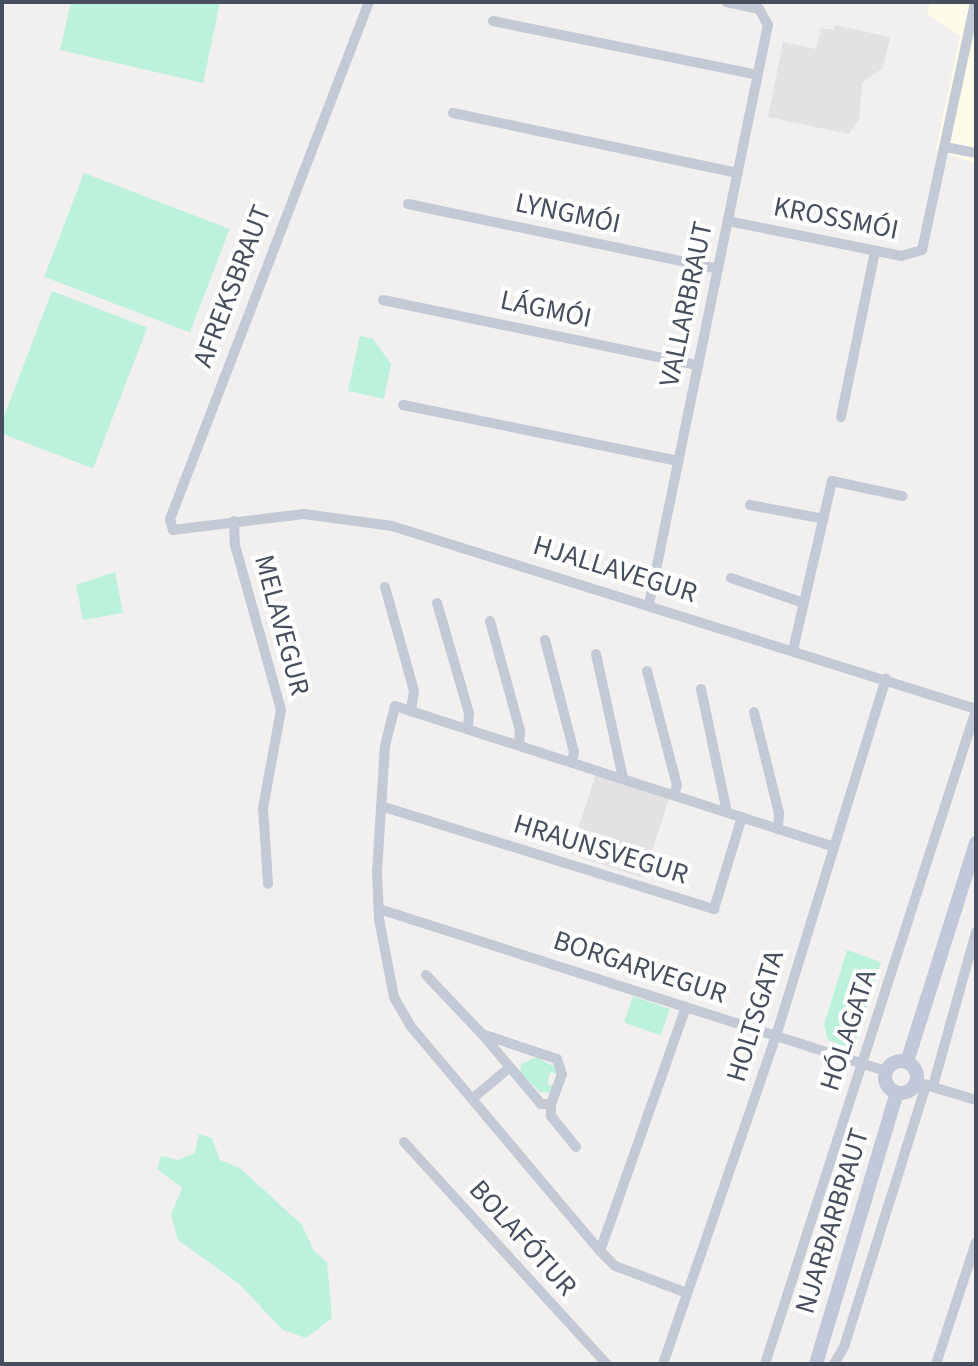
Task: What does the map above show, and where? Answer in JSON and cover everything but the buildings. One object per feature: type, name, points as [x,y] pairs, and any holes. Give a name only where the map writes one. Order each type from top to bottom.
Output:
[{"type":"main road","points":[[907,1062],[972,871],[976,843]]},
{"type":"main road","points":[[897,1061],[907,1062],[925,1084],[897,1093],[888,1087],[886,1071],[897,1061]]},
{"type":"main road","name":"NJARÐARBRAUT","points":[[816,1364],[897,1093]]},
{"type":"street","name":"AFREKSBRAUT","points":[[234,521],[180,533],[169,526],[340,67],[369,2]]},
{"type":"street","name":"VALLARBRAUT","points":[[649,604],[758,75],[766,15],[727,2]]},
{"type":"street","name":"KROSSMÓI","points":[[728,221],[906,257],[924,247],[975,2]]},
{"type":"street","points":[[493,21],[758,75]]},
{"type":"street","points":[[453,113],[738,173]]},
{"type":"street","points":[[945,147],[976,153]]},
{"type":"street","name":"LYNGMÓI","points":[[408,204],[718,269]]},
{"type":"street","points":[[841,417],[875,251]]},
{"type":"street","name":"LÁGMÓI","points":[[383,300],[698,365]]},
{"type":"street","points":[[403,405],[678,461]]},
{"type":"street","points":[[793,650],[832,481],[902,496]]},
{"type":"street","points":[[750,505],[824,519]]},
{"type":"street","name":"HJALLAVEGUR","points":[[234,521],[304,514],[392,526],[649,604],[976,710]]},
{"type":"street","name":"MELAVEGUR","points":[[234,521],[235,545],[281,710],[263,808],[268,884]]},
{"type":"street","points":[[731,578],[804,603]]},
{"type":"street","points":[[385,587],[414,691],[411,709]]},
{"type":"street","points":[[437,603],[469,713],[468,728]]},
{"type":"street","points":[[490,621],[520,731],[519,744]]},
{"type":"street","points":[[545,640],[572,761]]},
{"type":"street","points":[[596,654],[623,778]]},
{"type":"street","points":[[647,671],[677,785],[674,794]]},
{"type":"street","name":"HOLTSGATA","points":[[663,1364],[776,1036],[832,846],[886,679]]},
{"type":"street","points":[[701,689],[727,812]]},
{"type":"street","points":[[687,1293],[615,1266],[600,1251],[410,1025],[394,997],[379,909],[385,746],[395,706],[832,846]]},
{"type":"street","name":"HÓLAGATA","points":[[765,1364],[976,710]]},
{"type":"street","points":[[754,712],[779,813],[778,828]]},
{"type":"street","name":"HRAUNSVEGUR","points":[[381,806],[714,909],[742,817]]},
{"type":"street","name":"BORGARVEGUR","points":[[379,909],[886,1071]]},
{"type":"street","points":[[834,1364],[844,1347],[925,1084],[976,932]]},
{"type":"street","points":[[426,975],[482,1034],[541,1104],[551,1104]]},
{"type":"street","points":[[600,1251],[686,1007]]},
{"type":"street","points":[[482,1034],[557,1059],[562,1074],[551,1104],[551,1116],[576,1147]]},
{"type":"street","points":[[473,1098],[509,1068]]},
{"type":"street","points":[[925,1084],[976,1100]]},
{"type":"street","name":"BOLAFÓTUR","points":[[404,1142],[607,1364]]},
{"type":"street","points":[[936,1364],[976,1242]]},
{"type":"shaded area","points":[[930,2],[976,2],[976,164],[936,150],[960,36],[927,14]]},
{"type":"shaded area","points":[[835,25],[890,37],[883,68],[862,83],[859,119],[849,134],[768,117],[783,42],[816,49],[821,28],[834,30]]},
{"type":"shaded area","points":[[596,774],[669,798],[643,878],[570,854]]},
{"type":"green space","points":[[71,2],[220,2],[203,83],[60,50]]},
{"type":"green space","points":[[84,173],[230,229],[190,333],[44,277]]},
{"type":"green space","points":[[52,291],[147,328],[93,469],[2,434],[2,421]]},
{"type":"green space","points":[[360,336],[373,339],[391,364],[384,399],[348,391]]},
{"type":"green space","points":[[115,572],[123,613],[83,620],[76,585]]},
{"type":"green space","points":[[847,950],[881,962],[853,1049],[828,1040],[824,1025]]},
{"type":"green space","points":[[633,996],[670,1009],[661,1035],[624,1022]]},
{"type":"green space","points":[[536,1057],[555,1067],[557,1074],[550,1072],[547,1084],[553,1086],[552,1093],[540,1092],[520,1073],[521,1064]]},
{"type":"green space","points":[[199,1134],[212,1138],[220,1160],[240,1168],[302,1225],[314,1251],[327,1262],[332,1318],[306,1338],[283,1330],[239,1284],[178,1240],[171,1215],[182,1188],[157,1169],[161,1156],[178,1160],[195,1153]]}]
